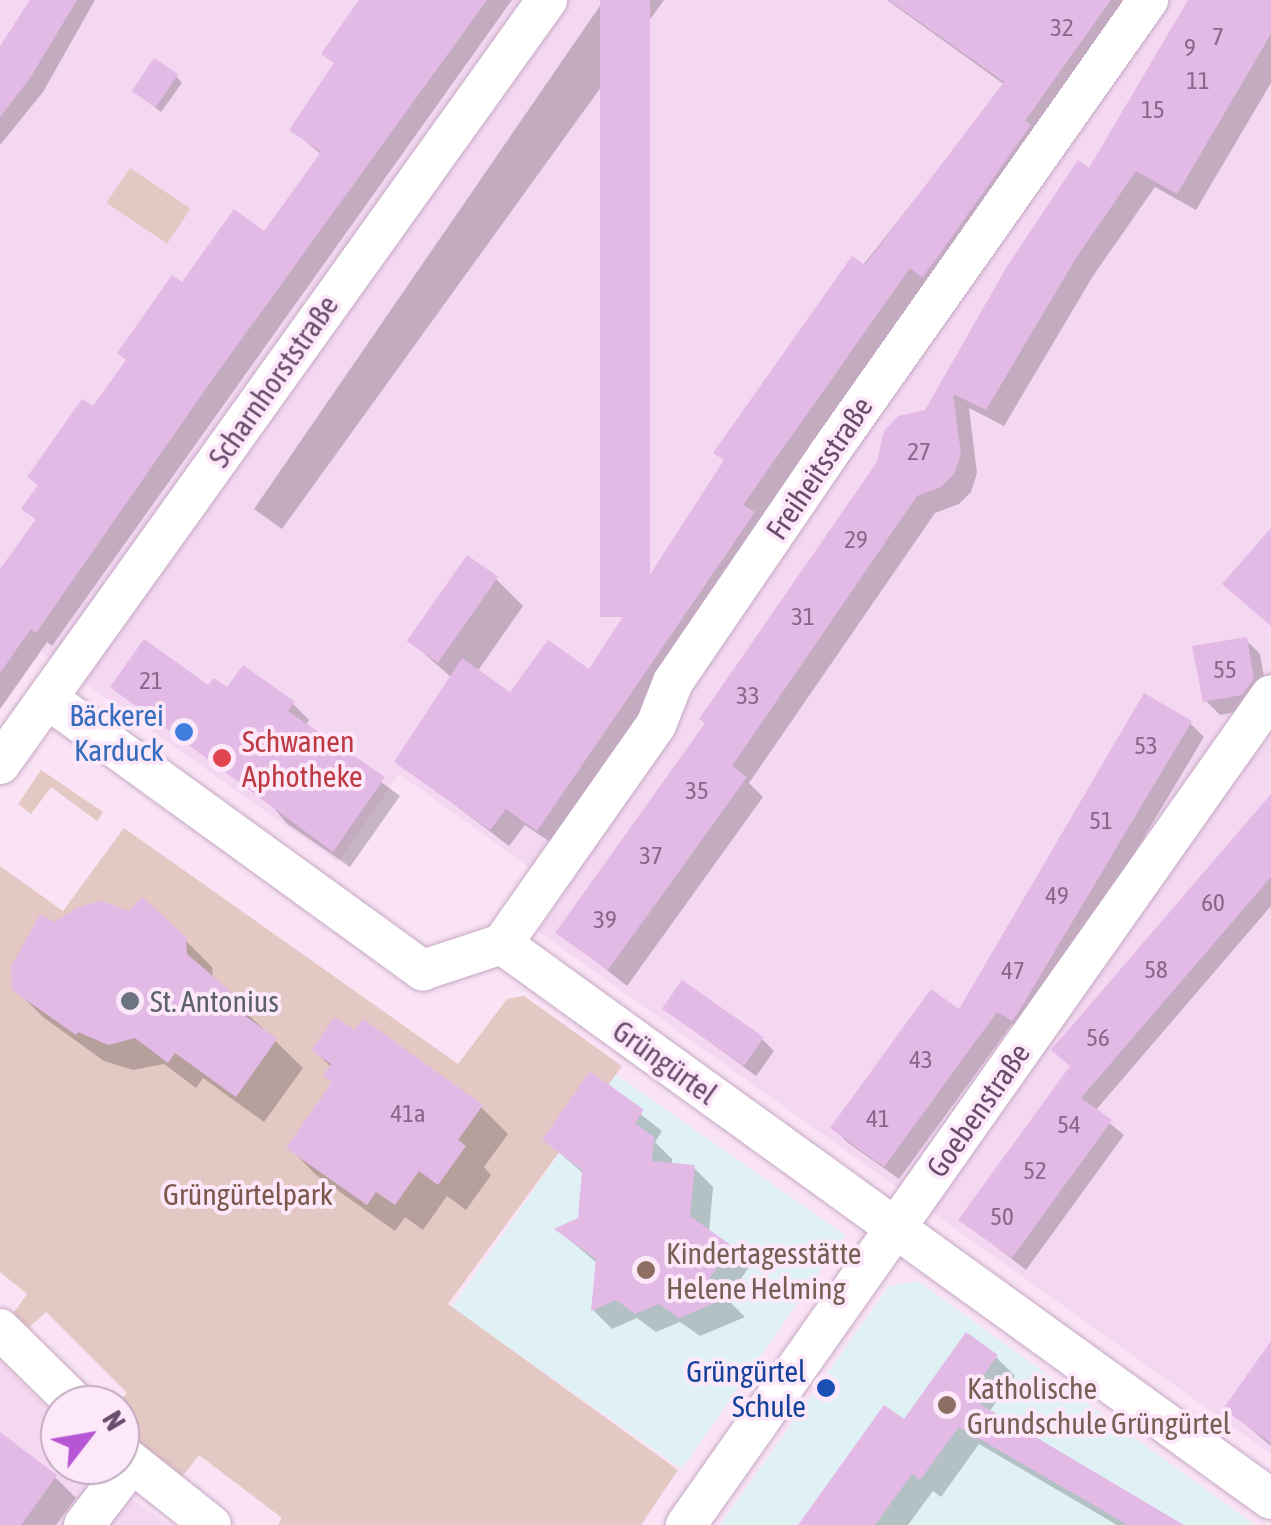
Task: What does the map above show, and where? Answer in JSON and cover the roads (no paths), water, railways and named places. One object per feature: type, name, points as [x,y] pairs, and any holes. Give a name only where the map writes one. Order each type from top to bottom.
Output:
[{"type":"street","name":"Scharnhorststraße","points":[[0,764],[547,0]]},
{"type":"street","name":"Freiheitsstraße","points":[[502,944],[656,725],[674,682],[837,441],[1148,0]]},
{"type":"street","name":"Goebenstraße","points":[[686,1525],[1271,695]]},
{"type":"street","points":[[48,699],[422,970],[502,944]]},
{"type":"street","name":"Grüngürtel","points":[[502,944],[1271,1499]]},
{"type":"street","points":[[0,1329],[57,1385]]},
{"type":"street","points":[[140,1471],[211,1525]]},
{"type":"street","points":[[84,1525],[109,1485]]},
{"type":"place","name":"Bäckerei Karduck","points":[[184,732]]},
{"type":"place","name":"Schwanen Aphotheke","points":[[222,758]]},
{"type":"place","name":"St. Antonius","points":[[130,1001]]},
{"type":"place","name":"Kindertagesstätte Helene Helming","points":[[646,1270]]},
{"type":"place","name":"Grüngürtel Schule","points":[[826,1388]]},
{"type":"place","name":"Katholische Grundschule Grüngürtel","points":[[947,1405]]},
{"type":"park label","name":"Grüngürtelpark","points":[[248,1194]]}]
